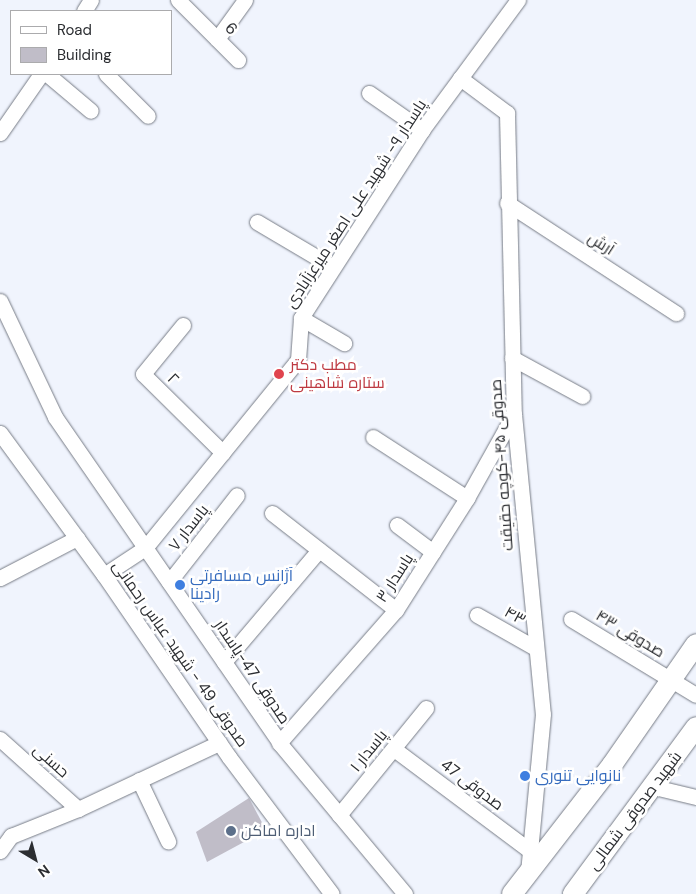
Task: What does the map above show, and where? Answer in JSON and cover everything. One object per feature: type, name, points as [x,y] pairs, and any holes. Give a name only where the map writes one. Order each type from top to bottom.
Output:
[{"type":"main road","points":[[512,894],[612,765],[696,644]]},
{"type":"main road","name":"شهید صدوقی شمالی","points":[[573,894],[654,787],[696,727]]},
{"type":"street","name":"6","points":[[178,0],[238,60]]},
{"type":"street","points":[[217,39],[245,0]]},
{"type":"street","name":"پاسدار ۹- شهید علی اصغر میرعزآبادی","points":[[104,574],[145,548],[298,360],[301,318],[422,130],[518,0]]},
{"type":"street","points":[[0,133],[40,75]]},
{"type":"street","points":[[48,75],[91,111]]},
{"type":"street","points":[[107,75],[148,116]]},
{"type":"street","name":"صدوقی ۴۵-کوچه حقیقت","points":[[460,78],[506,113],[514,414],[535,648],[543,714],[528,872]]},
{"type":"street","points":[[369,93],[422,130]]},
{"type":"street","name":"آرش","points":[[507,204],[676,313]]},
{"type":"street","points":[[257,222],[333,267]]},
{"type":"street","name":"صدوقی 47-پاسدار","points":[[0,301],[55,417],[279,743],[405,894]]},
{"type":"street","points":[[301,318],[344,342]]},
{"type":"street","name":"۲","points":[[183,325],[143,374],[223,453]]},
{"type":"street","points":[[512,358],[582,396]]},
{"type":"street","name":"پاسدار ۳","points":[[279,743],[396,610],[467,498],[514,414]]},
{"type":"street","name":"صدوقی 49 - شهید عباس رحمانی","points":[[0,434],[104,574],[220,742],[332,894]]},
{"type":"street","points":[[373,437],[467,498]]},
{"type":"street","name":"پاسدار ۷","points":[[169,582],[237,495]]},
{"type":"street","points":[[272,514],[396,610]]},
{"type":"street","points":[[397,524],[433,552]]},
{"type":"street","points":[[0,578],[77,538]]},
{"type":"street","points":[[224,662],[319,550]]},
{"type":"street","name":"۴۳","points":[[477,615],[535,648]]},
{"type":"street","name":"صدوقی ۴۳","points":[[571,619],[696,694]]},
{"type":"street","name":"پاسدار ۱","points":[[339,816],[426,708]]},
{"type":"street","name":"حسنی","points":[[0,739],[78,809]]},
{"type":"street","points":[[0,851],[6,832],[78,809],[220,742]]},
{"type":"street","name":"صدوقی 47","points":[[394,749],[529,850]]},
{"type":"street","points":[[139,780],[168,841]]},
{"type":"street","points":[[654,787],[696,797]]},
{"type":"building","name":"اداره اماکن","points":[[249,798],[266,830],[207,862],[196,832]]},
{"type":"place","name":"مطب دکتر ستاره شاهینی","points":[[279,374]]},
{"type":"place","name":"آژانس مسافرتی رادینا","points":[[180,585]]},
{"type":"place","name":"نانوایی تنوری","points":[[525,776]]},
{"type":"place","name":"اداره اماکن","points":[[231,831]]}]
